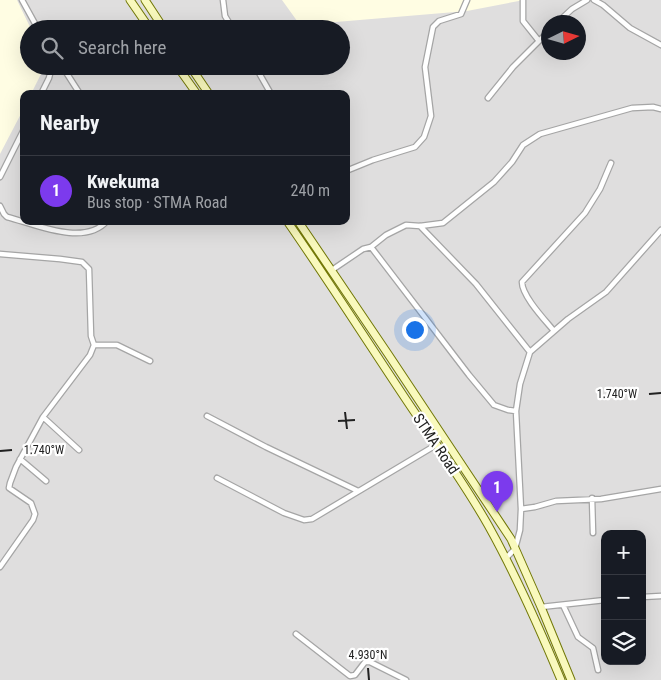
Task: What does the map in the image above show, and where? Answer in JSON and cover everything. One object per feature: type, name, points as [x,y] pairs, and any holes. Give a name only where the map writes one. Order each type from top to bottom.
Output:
[{"type":"main road","points":[[130,0],[144,20]]},
{"type":"main road","points":[[144,0],[158,20]]},
{"type":"main road","points":[[183,75],[194,90]]},
{"type":"main road","points":[[196,75],[206,90]]},
{"type":"main road","name":"STMA Road","points":[[290,225],[474,502],[506,558],[560,680]]},
{"type":"main road","name":"STMA Road","points":[[301,225],[510,539],[571,680]]},
{"type":"street","points":[[22,0],[33,20]]},
{"type":"street","points":[[223,0],[227,20]]},
{"type":"street","points":[[350,169],[415,147],[424,137],[431,116],[425,67],[433,28],[439,22],[461,14],[467,0]]},
{"type":"street","points":[[488,98],[513,68],[539,42],[524,21],[523,0]]},
{"type":"street","points":[[566,15],[587,0]]},
{"type":"street","points":[[594,0],[603,4],[630,28],[661,44]]},
{"type":"street","points":[[43,90],[50,75]]},
{"type":"street","points":[[68,75],[77,90]]},
{"type":"street","points":[[260,75],[269,90]]},
{"type":"street","points":[[332,270],[363,249],[371,247],[386,235],[406,225],[440,224],[446,221],[494,182],[512,162],[523,145],[540,134],[582,120],[632,108],[653,107],[661,109]]},
{"type":"street","points":[[0,177],[20,137]]},
{"type":"street","points":[[554,331],[528,297],[523,289],[522,282],[585,213],[600,189],[611,163]]},
{"type":"street","points":[[0,206],[7,217],[20,220]]},
{"type":"street","points":[[39,225],[74,234],[97,230],[103,225]]},
{"type":"street","points":[[420,226],[476,284],[530,352]]},
{"type":"street","points":[[506,558],[515,549],[520,530],[521,508],[516,411],[520,384],[530,352],[554,331],[606,292],[661,230]]},
{"type":"street","points":[[371,247],[494,405],[516,411]]},
{"type":"street","points":[[0,254],[60,259],[85,264],[89,269],[94,345],[90,355],[43,417],[11,480],[9,488],[31,503],[35,514],[33,520],[0,567]]},
{"type":"street","points":[[94,345],[117,345],[150,361]]},
{"type":"street","points":[[207,416],[266,447],[358,491]]},
{"type":"street","points":[[43,417],[79,450]]},
{"type":"street","points":[[217,478],[284,513],[304,520],[312,519],[436,445]]},
{"type":"street","points":[[20,459],[46,481]]},
{"type":"street","points":[[521,508],[535,507],[556,501],[601,499],[661,488]]},
{"type":"street","points":[[592,498],[593,533]]},
{"type":"street","points":[[646,598],[661,596]]},
{"type":"street","points":[[541,607],[601,600]]},
{"type":"street","points":[[563,604],[578,637],[593,648],[598,670]]},
{"type":"street","points":[[296,634],[350,676],[355,676],[365,662],[370,662],[406,680]]},
{"type":"shaded area","points":[[0,0],[661,0],[661,680],[0,680]]},
{"type":"shaded area","points":[[0,0],[17,0],[27,20],[20,20],[20,75],[40,75],[33,90],[20,90],[20,116],[0,154]]},
{"type":"shaded area","points":[[282,0],[524,0],[467,11],[350,21],[296,20]]},
{"type":"place","name":"Kwekuma","points":[[497,512]]}]
